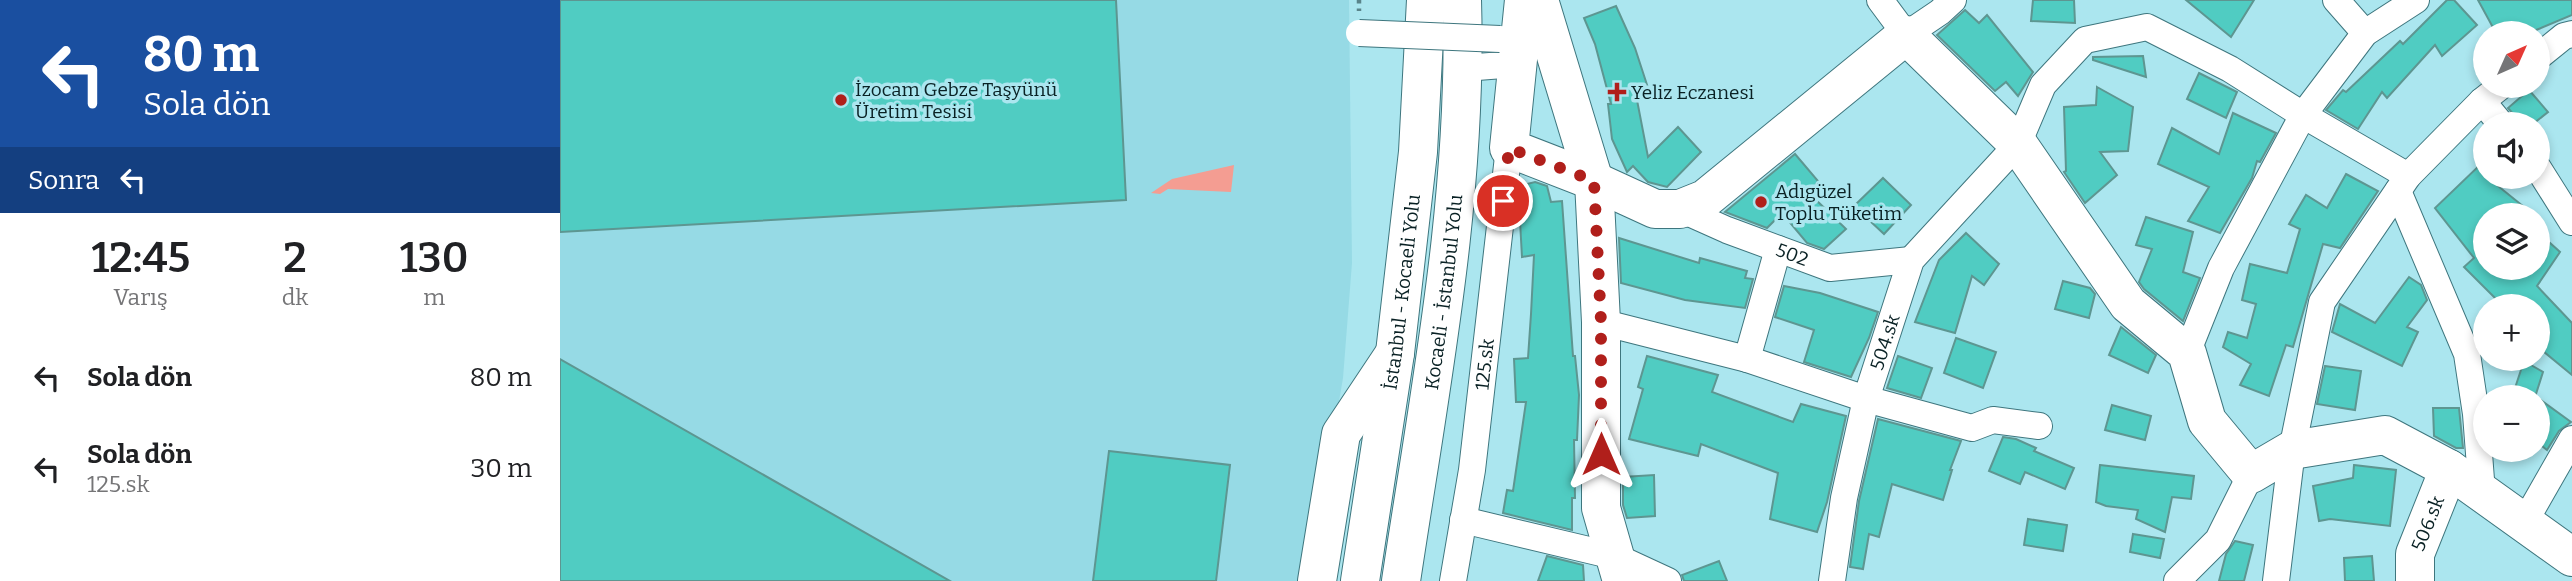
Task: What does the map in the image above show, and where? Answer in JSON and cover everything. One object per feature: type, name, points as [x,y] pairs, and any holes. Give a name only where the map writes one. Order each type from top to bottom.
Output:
[{"type":"main road","name":"İstanbul - Kocaeli Yolu","points":[[1360,581],[1395,353],[1418,152],[1426,0]]},
{"type":"main road","name":"Kocaeli - İstanbul Yolu","points":[[1401,581],[1451,253],[1464,68],[1462,0]]},
{"type":"main road","points":[[1524,0],[1508,51],[1509,148],[1594,181],[1655,209],[1680,209],[1705,199],[1906,35],[2018,144],[2128,304],[2187,353],[2207,421],[2251,474],[2292,450],[2385,435],[2449,469],[2571,555]]},
{"type":"main road","points":[[1539,0],[1594,181],[1601,322],[1601,508],[1618,568]]},
{"type":"main road","points":[[1317,581],[1341,434],[1395,353]]},
{"type":"main road","name":"506.sk","points":[[2415,581],[2415,554],[2449,469]]},
{"type":"street","points":[[1880,0],[1906,35],[1953,0]]},
{"type":"street","points":[[2336,0],[2365,33]]},
{"type":"street","points":[[2187,353],[2221,268],[2303,116],[2365,33],[2416,0]]},
{"type":"street","name":"504.sk","points":[[1832,581],[1844,498],[1866,400],[1911,260],[2018,144],[2043,85],[2085,40],[2147,27],[2230,69],[2403,183]]},
{"type":"street","points":[[1359,33],[1508,51]]},
{"type":"street","points":[[2550,47],[2564,36],[2572,34]]},
{"type":"street","points":[[1464,68],[1508,51]]},
{"type":"street","points":[[2276,581],[2292,450],[2322,302],[2403,183],[2488,98]]},
{"type":"street","name":"125.sk","points":[[1453,581],[1472,470],[1509,148]]},
{"type":"street","points":[[2550,182],[2567,203]]},
{"type":"street","points":[[2403,183],[2467,354],[2476,414],[2482,493]]},
{"type":"street","name":"502","points":[[1680,209],[1830,268],[1911,260]]},
{"type":"street","points":[[1746,359],[1778,249]]},
{"type":"street","points":[[1601,322],[1746,359],[1866,400],[1972,428],[1993,420],[2039,426]]},
{"type":"street","points":[[2524,523],[2572,439]]},
{"type":"street","points":[[2177,581],[2218,540],[2251,474]]},
{"type":"street","points":[[1463,520],[1668,581]]},
{"type":"shaded area","points":[[560,0],[1349,0],[1352,263],[1343,378],[1308,581],[560,581]]},
{"type":"shaded area","points":[[1234,165],[1231,192],[1168,189],[1160,194],[1151,193],[1172,179]]},
{"type":"building","name":"İzocam Gebze Taşyünü Üretim Tesisi","points":[[560,0],[1116,0],[1126,200],[560,232]]},
{"type":"building","points":[[2033,0],[2074,0],[2075,23],[2031,21]]},
{"type":"building","points":[[2186,0],[2254,0],[2231,37]]},
{"type":"building","points":[[2447,0],[2454,0],[2473,21],[2473,29],[2442,56],[2435,45],[2387,98],[2382,92],[2358,129],[2326,110],[2343,90],[2346,92],[2400,41],[2403,44]]},
{"type":"building","points":[[2478,0],[2572,0],[2572,15],[2550,24],[2550,21],[2489,21]]},
{"type":"building","points":[[1616,6],[1635,48],[1650,94],[1636,95],[1648,157],[1678,127],[1701,152],[1667,187],[1648,182],[1633,166],[1627,172],[1612,139],[1608,104],[1611,104],[1595,44],[1584,18]]},
{"type":"building","points":[[1965,10],[1979,23],[1987,15],[2033,72],[2018,96],[2006,82],[1995,91],[1937,35]]},
{"type":"building","points":[[2143,56],[2146,77],[2093,60],[2093,57]]},
{"type":"building","points":[[2199,73],[2237,92],[2226,118],[2187,99]]},
{"type":"building","points":[[2097,87],[2133,107],[2128,151],[2100,152],[2117,175],[2085,203],[2064,172],[2064,107],[2096,105]]},
{"type":"building","points":[[2520,98],[2536,98],[2548,112],[2511,112],[2508,108]]},
{"type":"building","points":[[2233,113],[2276,133],[2260,162],[2257,161],[2252,178],[2220,233],[2188,221],[2209,187],[2158,164],[2172,128],[2219,154]]},
{"type":"building","points":[[1795,154],[1818,181],[1810,194],[1846,229],[1824,249],[1807,243],[1782,213],[1767,228],[1725,212]]},
{"type":"building","points":[[2473,172],[2473,189],[2502,189],[2519,203],[2473,203],[2473,257],[2435,208]]},
{"type":"building","points":[[2346,174],[2378,191],[2340,248],[2323,244],[2293,347],[2286,345],[2269,396],[2240,385],[2251,364],[2223,347],[2228,332],[2247,338],[2256,304],[2242,300],[2250,264],[2287,273],[2300,229],[2289,224],[2306,195],[2327,208]]},
{"type":"building","points":[[1883,178],[1911,205],[1884,234],[1854,206]]},
{"type":"building","points":[[1535,182],[1547,186],[1551,202],[1562,201],[1573,356],[1579,395],[1577,440],[1574,440],[1575,498],[1572,498],[1572,530],[1503,513],[1507,490],[1513,491],[1526,402],[1516,402],[1514,359],[1528,358],[1531,314],[1534,255],[1522,257],[1519,203],[1527,203],[1523,185]]},
{"type":"building","points":[[2146,217],[2193,232],[2183,272],[2200,278],[2183,321],[2139,282],[2152,249],[2136,245]]},
{"type":"building","points":[[1966,233],[1999,264],[1984,285],[1972,276],[1955,333],[1915,322],[1939,260]]},
{"type":"building","points":[[1619,238],[1699,263],[1700,258],[1747,271],[1745,278],[1753,279],[1745,308],[1685,300],[1621,283]]},
{"type":"building","points":[[2550,243],[2560,252],[2550,267]]},
{"type":"building","points":[[2473,259],[2473,276],[2464,267]]},
{"type":"building","points":[[2409,277],[2421,285],[2427,300],[2407,327],[2418,332],[2402,366],[2332,332],[2340,304],[2375,323]]},
{"type":"building","points":[[2477,280],[2541,280],[2537,286],[2545,294],[2491,294]]},
{"type":"building","points":[[2063,281],[2090,288],[2095,294],[2089,318],[2055,309]]},
{"type":"building","points":[[1784,286],[1820,293],[1878,312],[1851,377],[1804,362],[1814,330],[1775,317]]},
{"type":"building","points":[[2550,300],[2572,323],[2572,375],[2550,357]]},
{"type":"building","points":[[2121,327],[2156,355],[2148,373],[2109,355]]},
{"type":"building","points":[[1956,338],[1996,352],[1983,388],[1944,373]]},
{"type":"building","points":[[1647,356],[1718,375],[1712,392],[1793,422],[1801,404],[1846,416],[1827,502],[1817,532],[1770,519],[1778,473],[1701,444],[1698,456],[1629,439],[1643,389],[1638,387]]},
{"type":"building","points":[[1898,356],[1932,368],[1921,398],[1887,388]]},
{"type":"building","points":[[560,359],[950,581],[560,581]]},
{"type":"building","points":[[2325,366],[2361,371],[2355,410],[2317,404]]},
{"type":"building","points":[[2521,371],[2543,372],[2539,385],[2516,385]]},
{"type":"building","points":[[2112,405],[2151,416],[2145,440],[2105,430]]},
{"type":"building","points":[[2550,407],[2571,422],[2559,431],[2550,445]]},
{"type":"building","points":[[2433,408],[2459,408],[2463,448],[2456,448],[2434,436]]},
{"type":"building","points":[[1878,419],[1961,441],[1943,500],[1892,484],[1879,537],[1869,534],[1863,569],[1850,567],[1859,501]]},
{"type":"building","points":[[2003,437],[2016,439],[2036,448],[2034,451],[2074,468],[2065,489],[2025,472],[2020,484],[1989,471]]},
{"type":"building","points":[[1109,451],[1230,465],[1216,581],[1093,581]]},
{"type":"building","points":[[2100,465],[2194,476],[2191,499],[2172,497],[2165,532],[2136,519],[2138,510],[2096,502]]},
{"type":"building","points":[[2354,465],[2396,470],[2390,526],[2330,519],[2319,521],[2313,486],[2353,478]]},
{"type":"building","points":[[1654,475],[1655,516],[1627,518],[1623,505],[1623,477]]},
{"type":"building","points":[[2028,519],[2067,525],[2063,551],[2024,545]]},
{"type":"building","points":[[2133,534],[2164,539],[2160,558],[2130,552]]},
{"type":"building","points":[[2235,541],[2253,545],[2244,581],[2219,581],[2226,554]]},
{"type":"building","points":[[1547,556],[1583,565],[1584,581],[1538,581]]},
{"type":"building","points":[[2372,556],[2374,581],[2345,581],[2344,558]]},
{"type":"building","points":[[1719,561],[1727,581],[1684,581],[1682,575]]},
{"type":"place","name":"Yeliz Eczanesi","points":[[1617,92]]},
{"type":"place","name":"İzocam Gebze Taşyünü Üretim Tesisi","points":[[841,100]]},
{"type":"place","name":"Adıgüzel Toplu Tüketim","points":[[1761,202]]},
{"type":"route","points":[[1503,201],[1509,148],[1594,181],[1601,322],[1601,454]]}]
